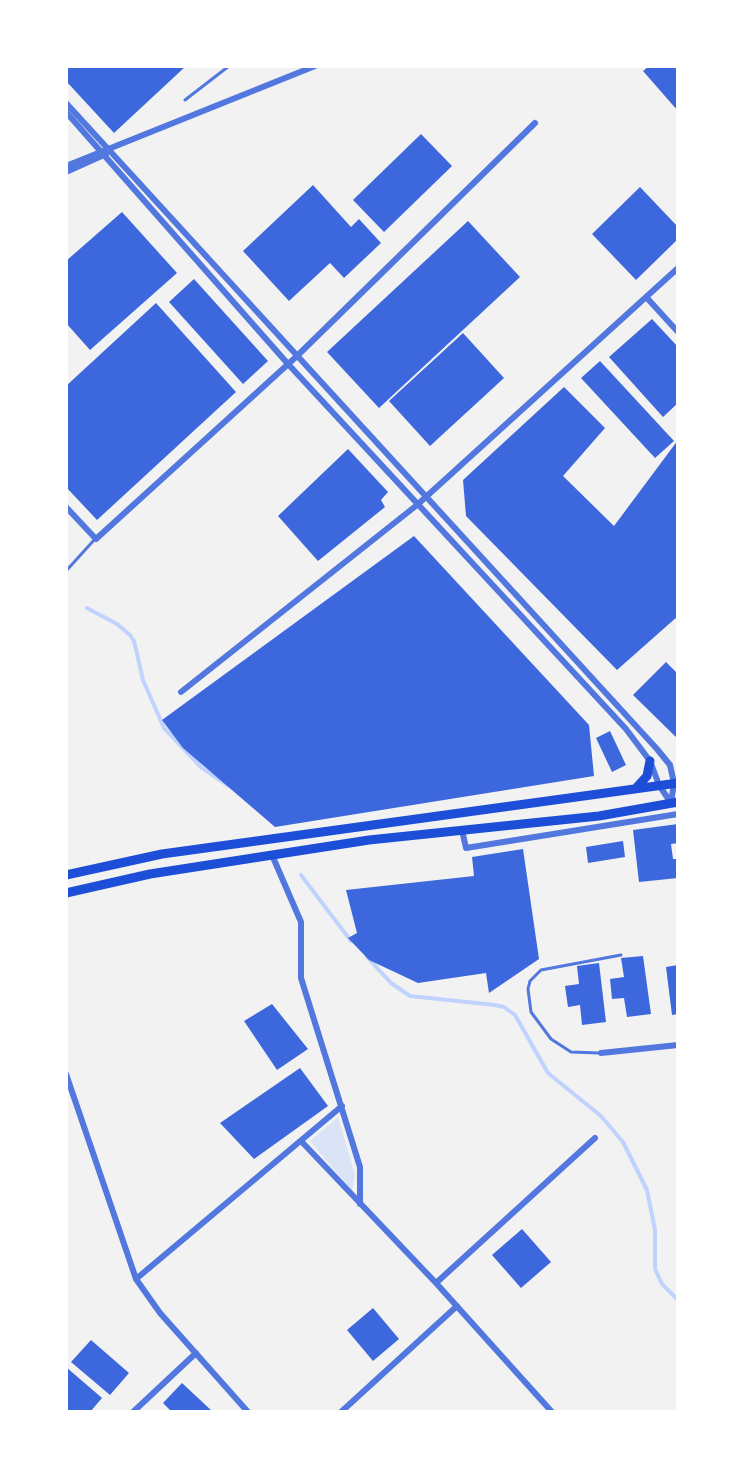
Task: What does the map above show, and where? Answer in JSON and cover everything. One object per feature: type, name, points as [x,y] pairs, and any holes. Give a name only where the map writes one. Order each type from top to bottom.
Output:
[{"type":"main road","points":[[634,789],[647,776],[650,761]]},
{"type":"main road","points":[[66,875],[162,854],[676,783]]},
{"type":"main road","points":[[66,893],[150,874],[369,840],[599,816],[676,803]]},
{"type":"street","points":[[66,166],[315,66]]},
{"type":"street","points":[[66,103],[288,364],[626,729],[650,761],[659,785],[676,803]]},
{"type":"street","points":[[66,112],[106,151],[427,496],[657,749],[670,765],[676,783],[676,803]]},
{"type":"street","points":[[66,507],[96,539],[297,356],[535,123]]},
{"type":"street","points":[[66,172],[106,151]]},
{"type":"street","points":[[181,692],[417,505],[678,268]]},
{"type":"street","points":[[647,298],[678,332]]},
{"type":"street","points":[[626,821],[634,809]]},
{"type":"street","points":[[462,830],[465,848],[678,814]]},
{"type":"street","points":[[599,816],[611,824]]},
{"type":"street","points":[[272,855],[301,922],[301,978],[360,1167],[360,1204]]},
{"type":"street","points":[[601,1053],[678,1045]]},
{"type":"street","points":[[66,1074],[136,1279],[160,1313],[248,1412]]},
{"type":"street","points":[[136,1279],[342,1106]]},
{"type":"street","points":[[436,1283],[595,1138]]},
{"type":"street","points":[[301,1141],[436,1283],[552,1412]]},
{"type":"street","points":[[340,1412],[457,1306]]},
{"type":"street","points":[[133,1412],[196,1353]]},
{"type":"lane","points":[[185,100],[229,66]]},
{"type":"lane","points":[[66,571],[96,539]]},
{"type":"lane","points":[[601,1053],[571,1052],[551,1039],[531,1012],[528,989],[530,981],[541,970],[621,955]]},
{"type":"shaded area","points":[[338,1117],[355,1175],[352,1191],[310,1141]]},
{"type":"building","points":[[66,66],[186,66],[114,133],[66,81]]},
{"type":"building","points":[[649,66],[678,66],[678,111],[643,71]]},
{"type":"building","points":[[421,134],[452,166],[384,232],[353,200]]},
{"type":"building","points":[[313,185],[351,227],[359,219],[381,243],[344,278],[330,263],[289,301],[243,251]]},
{"type":"building","points":[[640,187],[678,227],[678,239],[636,280],[592,234]]},
{"type":"building","points":[[122,212],[177,273],[90,350],[66,323],[66,261]]},
{"type":"building","points":[[468,221],[520,277],[379,408],[327,352]]},
{"type":"building","points":[[194,279],[268,361],[243,384],[169,302]]},
{"type":"building","points":[[156,303],[236,392],[97,520],[66,487],[66,386]]},
{"type":"building","points":[[652,319],[678,347],[678,403],[663,417],[609,357]]},
{"type":"building","points":[[463,333],[504,378],[430,446],[389,401]]},
{"type":"building","points":[[600,361],[674,441],[655,458],[581,378]]},
{"type":"building","points":[[564,387],[605,428],[563,476],[614,526],[678,440],[678,616],[617,670],[466,516],[463,480]]},
{"type":"building","points":[[348,449],[388,492],[381,500],[385,507],[318,561],[278,516]]},
{"type":"building","points":[[414,536],[589,725],[594,776],[275,827],[183,748],[162,720]]},
{"type":"building","points":[[666,662],[678,674],[678,739],[633,695]]},
{"type":"building","points":[[610,731],[626,765],[612,772],[596,738]]},
{"type":"building","points":[[678,824],[678,843],[671,844],[673,859],[678,859],[678,878],[639,882],[633,830]]},
{"type":"building","points":[[623,841],[625,857],[588,863],[586,847]]},
{"type":"building","points":[[523,849],[539,959],[489,993],[486,973],[418,983],[369,960],[348,938],[357,933],[346,890],[474,876],[472,857]]},
{"type":"building","points":[[643,956],[651,1014],[627,1017],[624,998],[612,999],[610,979],[624,977],[621,958]]},
{"type":"building","points":[[599,963],[606,1022],[582,1025],[580,1005],[568,1007],[565,986],[579,984],[577,966]]},
{"type":"building","points":[[678,965],[678,1014],[672,1015],[666,967]]},
{"type":"building","points":[[272,1004],[308,1049],[277,1070],[244,1021]]},
{"type":"building","points":[[300,1068],[328,1106],[254,1159],[220,1123]]},
{"type":"building","points":[[522,1229],[551,1262],[521,1288],[492,1255]]},
{"type":"building","points":[[373,1308],[399,1339],[373,1361],[347,1330]]},
{"type":"building","points":[[91,1340],[129,1373],[110,1395],[71,1362]]},
{"type":"building","points":[[66,1367],[102,1398],[90,1412],[66,1412]]},
{"type":"building","points":[[182,1383],[213,1412],[172,1412],[163,1403]]},
{"type":"waterway","points":[[87,608],[117,624],[130,635],[134,641],[143,680],[164,728],[202,768],[229,786]]},
{"type":"waterway","points":[[301,875],[351,941]]},
{"type":"waterway","points":[[367,957],[391,983],[410,996],[495,1005],[504,1007],[515,1015],[548,1073],[601,1116],[623,1142],[647,1190],[655,1230],[655,1269],[662,1284],[678,1300]]}]
